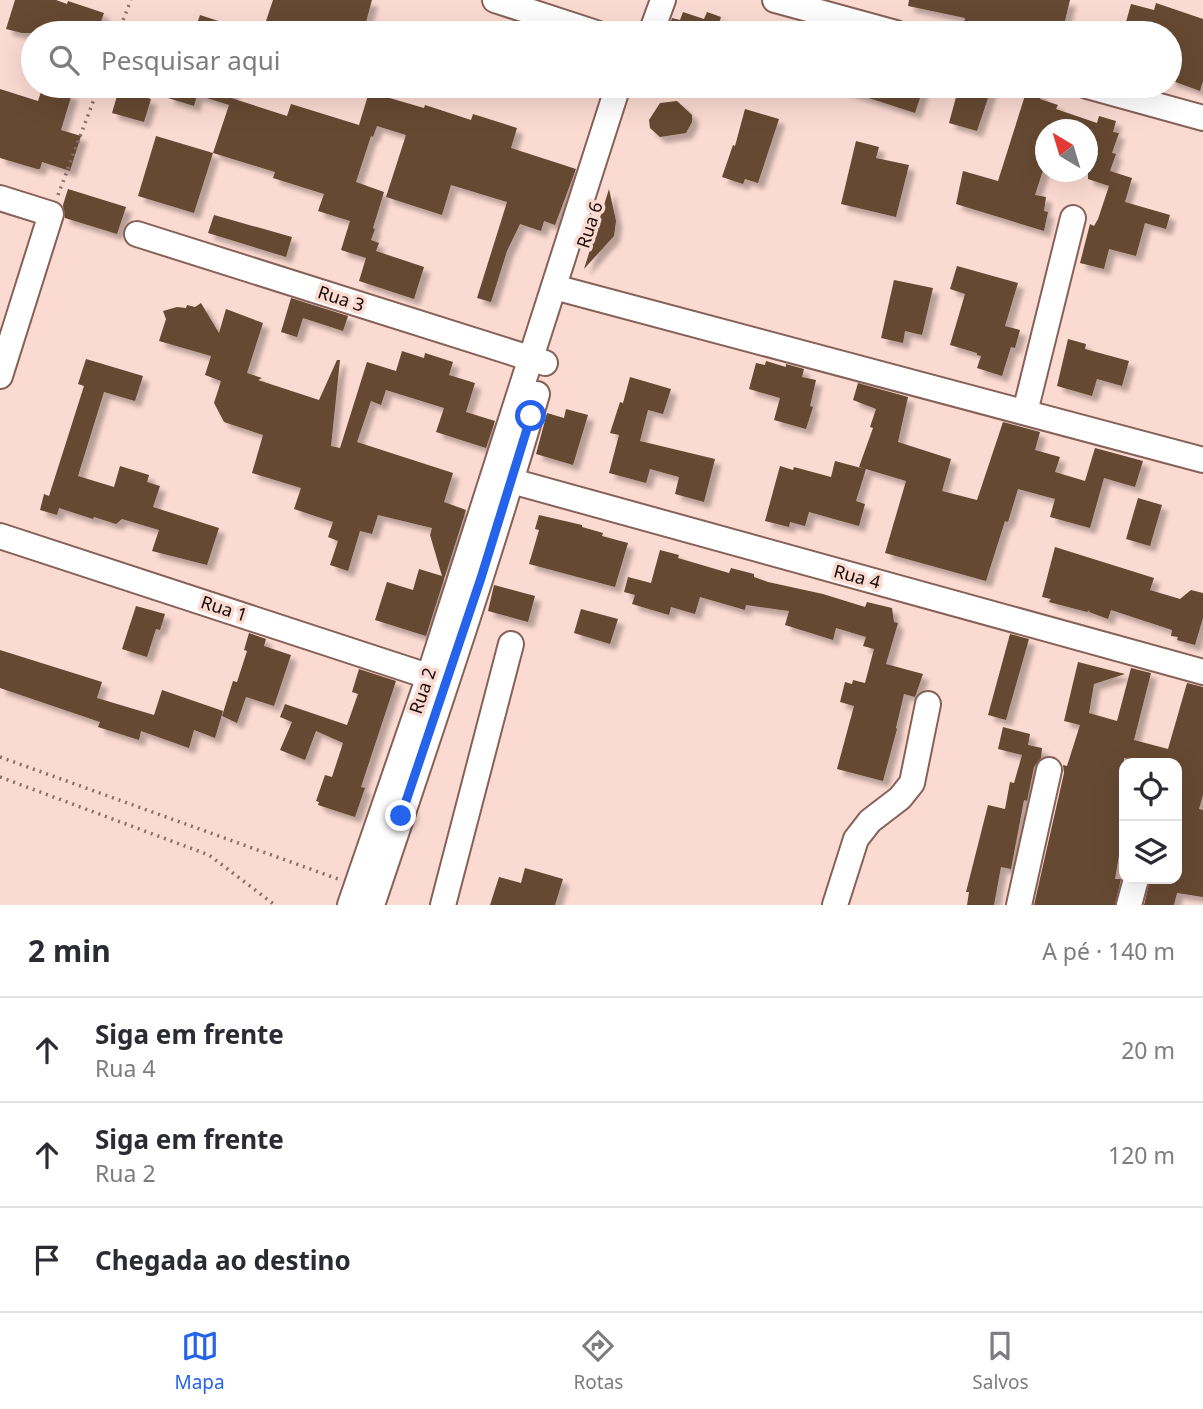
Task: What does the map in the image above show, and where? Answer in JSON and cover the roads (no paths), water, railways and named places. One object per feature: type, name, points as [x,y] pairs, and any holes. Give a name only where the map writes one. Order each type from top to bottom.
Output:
[{"type":"street","points":[[495,0],[559,21]]},
{"type":"street","points":[[639,21],[646,0]]},
{"type":"street","points":[[655,21],[663,0]]},
{"type":"street","points":[[775,0],[852,21]]},
{"type":"street","name":"Rua 6","points":[[562,289],[615,98]]},
{"type":"street","name":"Rua 6","points":[[539,362],[630,98]]},
{"type":"street","points":[[1130,98],[1203,118]]},
{"type":"street","points":[[0,198],[51,214],[0,376]]},
{"type":"street","points":[[1025,412],[1073,218]]},
{"type":"street","name":"Rua 3","points":[[137,234],[539,362]]},
{"type":"street","points":[[562,289],[1203,460]]},
{"type":"street","points":[[502,479],[539,362]]},
{"type":"street","name":"Rua 2","points":[[359,899],[381,846],[438,679],[502,479]]},
{"type":"street","name":"Rua 4","points":[[502,479],[1203,672]]},
{"type":"street","name":"Rua 1","points":[[0,536],[438,679]]},
{"type":"street","points":[[443,905],[511,644]]},
{"type":"street","points":[[835,905],[856,839],[870,821],[900,798],[912,783],[928,705]]},
{"type":"street","points":[[1019,905],[1049,770]]},
{"type":"street","points":[[1129,905],[1135,884]]}]
